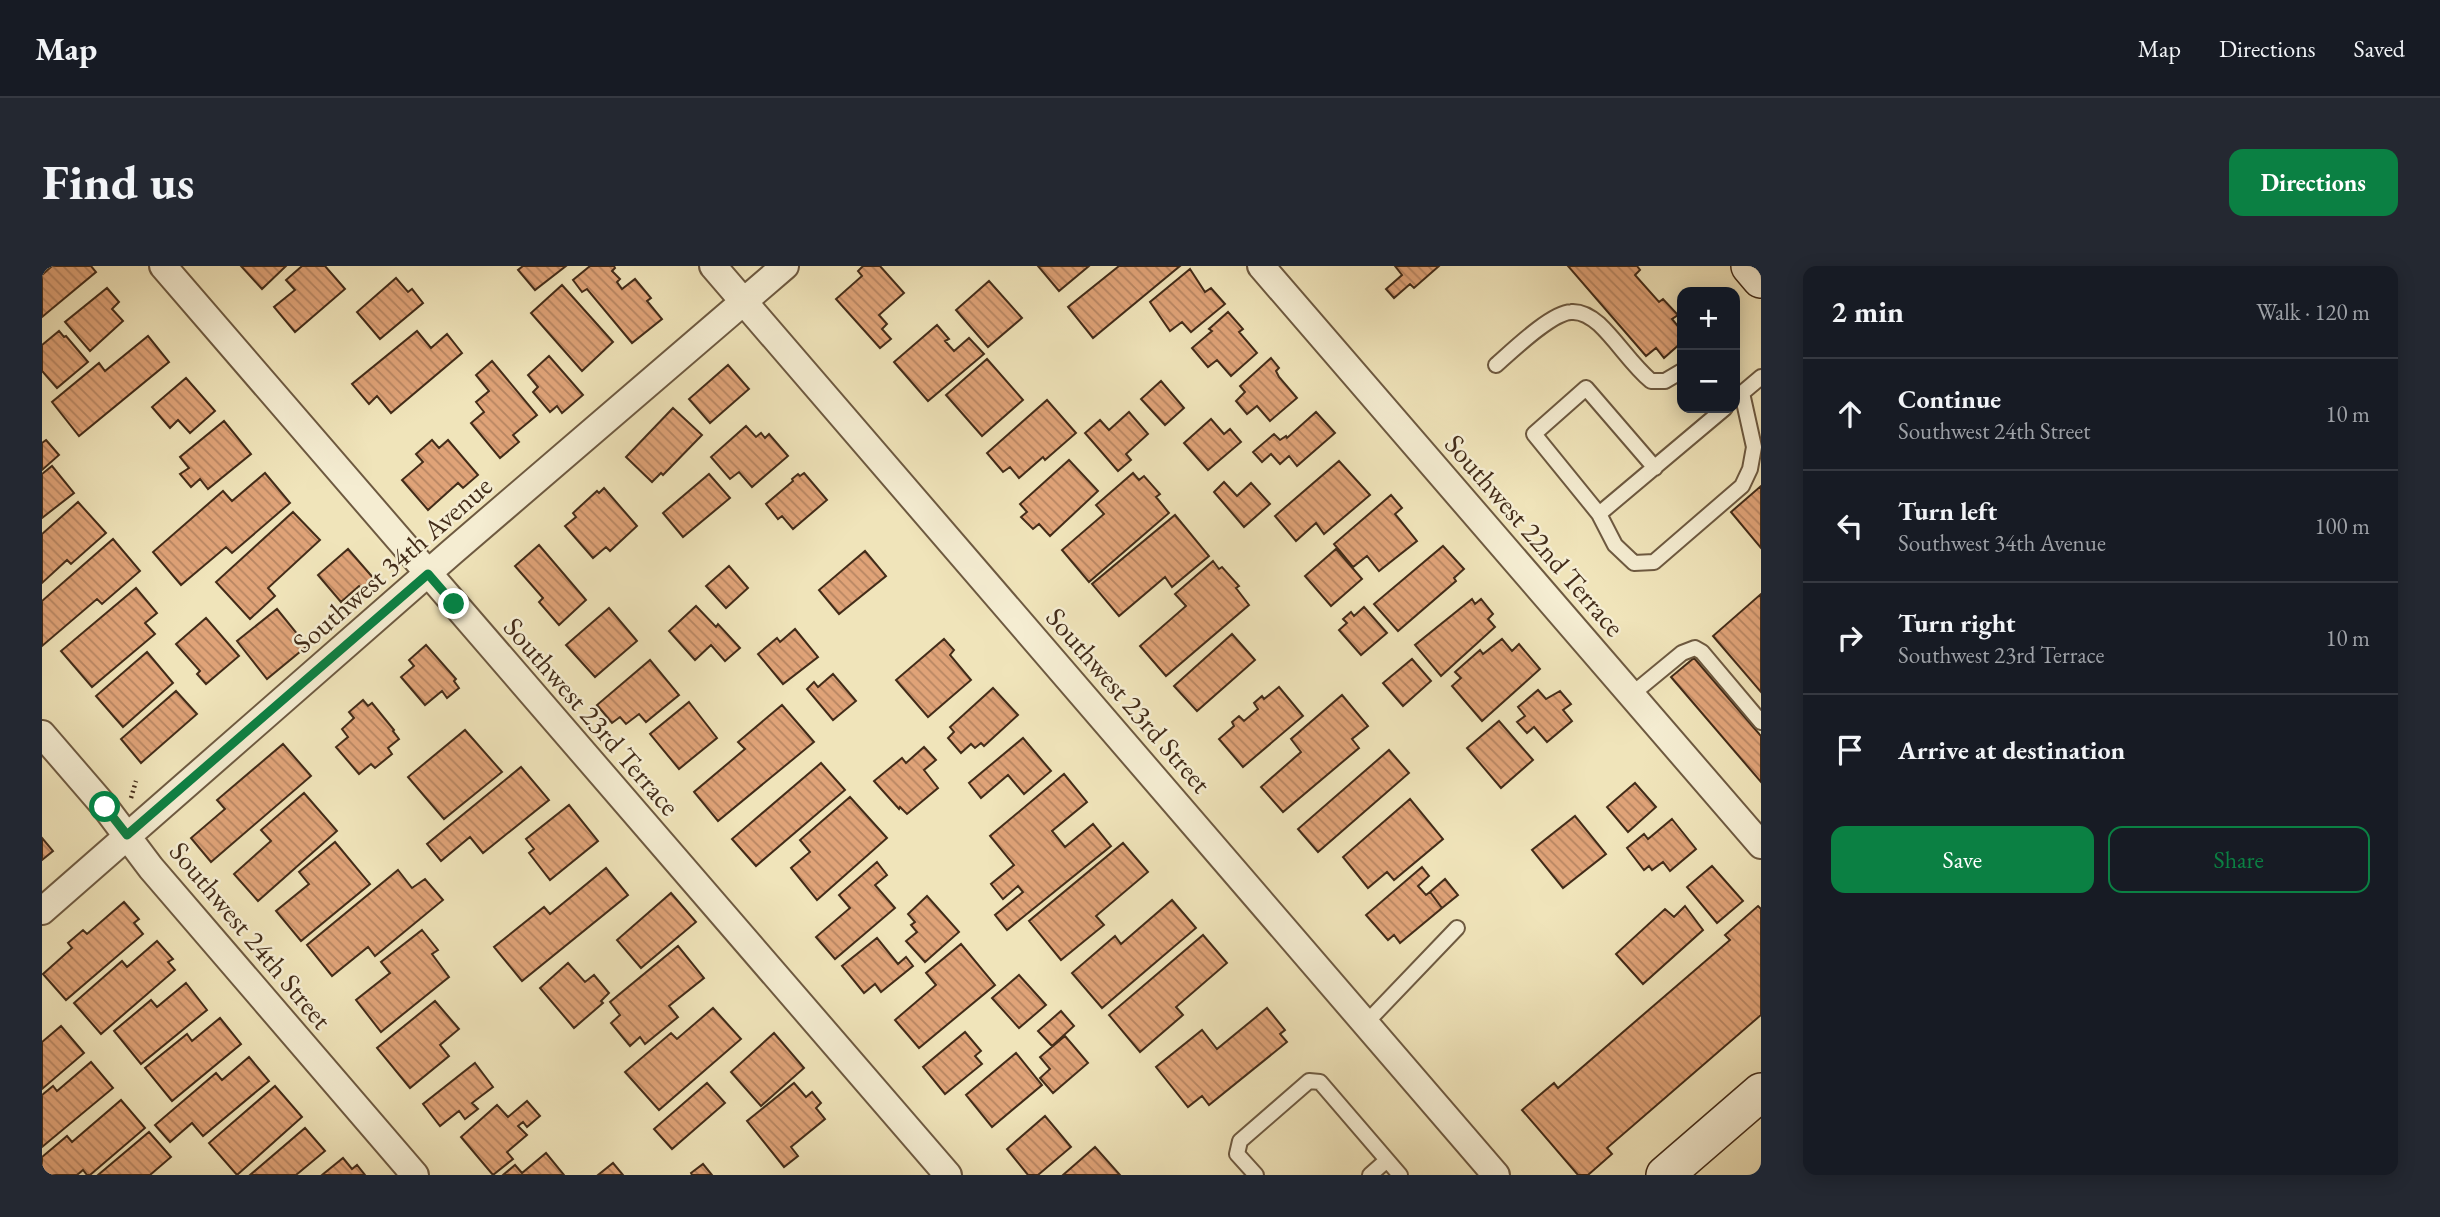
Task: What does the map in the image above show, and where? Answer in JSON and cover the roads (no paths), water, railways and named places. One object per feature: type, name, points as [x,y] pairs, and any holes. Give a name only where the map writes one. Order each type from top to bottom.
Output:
[{"type":"street","name":"Southwest 23rd Terrace","points":[[163,266],[948,1175]]},
{"type":"street","name":"Southwest 23rd Street","points":[[713,266],[1496,1175]]},
{"type":"street","name":"Southwest 34th Avenue","points":[[42,911],[785,266]]},
{"type":"street","name":"Southwest 22nd Terrace","points":[[1261,266],[1761,845]]},
{"type":"street","points":[[1750,266],[1761,279]]},
{"type":"street","name":"Southwest 24th Street","points":[[42,734],[127,835],[151,868],[415,1175]]},
{"type":"street","points":[[1665,1175],[1761,1092]]},
{"type":"lane","points":[[1496,365],[1553,318],[1569,311],[1585,313],[1600,325],[1635,367],[1651,381],[1665,381],[1677,374]]},
{"type":"lane","points":[[1740,394],[1761,377]]},
{"type":"lane","points":[[1655,468],[1586,388],[1534,433],[1599,514],[1615,545],[1634,563],[1654,562],[1742,486],[1751,469],[1754,447],[1740,402]]},
{"type":"lane","points":[[1599,514],[1719,413]]},
{"type":"lane","points":[[1631,695],[1682,653],[1695,648],[1702,652],[1761,722]]},
{"type":"lane","points":[[1366,1023],[1457,928]]},
{"type":"lane","points":[[1256,1175],[1237,1154],[1240,1141],[1309,1080],[1320,1082],[1400,1175]]},
{"type":"lane","points":[[1370,1175],[1387,1160]]}]
